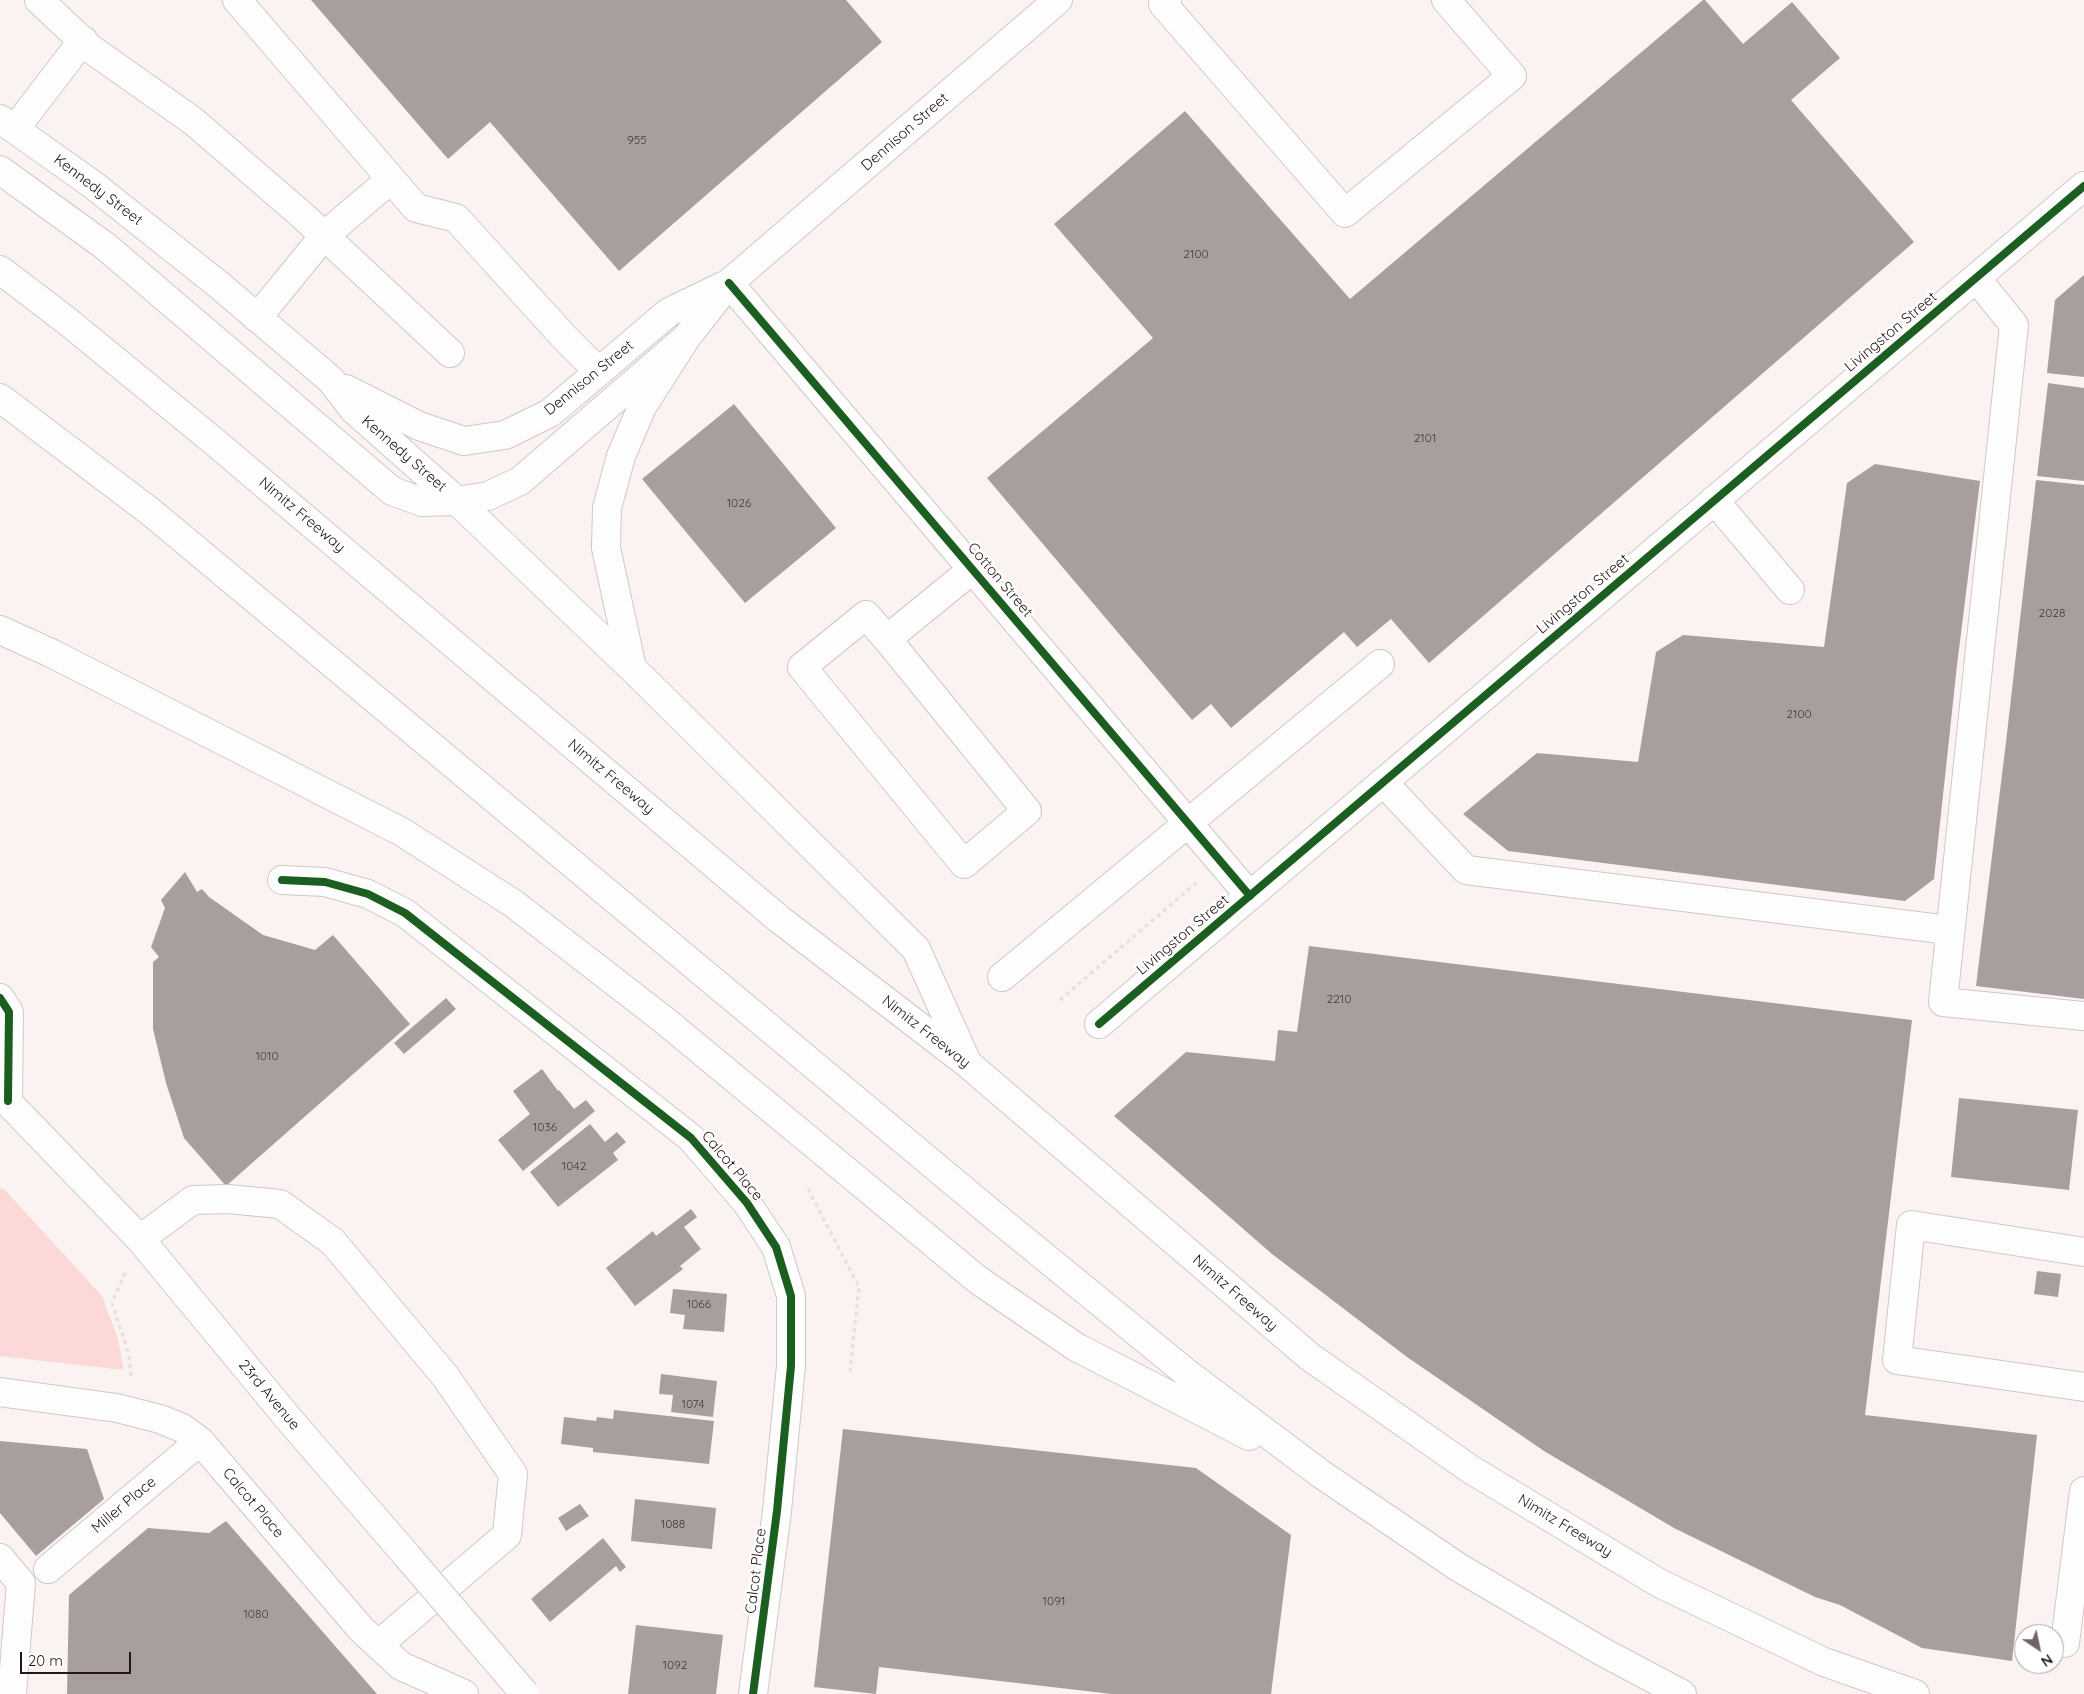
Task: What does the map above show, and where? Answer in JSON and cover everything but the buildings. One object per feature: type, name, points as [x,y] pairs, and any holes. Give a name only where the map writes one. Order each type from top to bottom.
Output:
[{"type":"main road","points":[[39,0],[91,49],[192,121],[324,236],[450,353]]},
{"type":"main road","points":[[237,0],[416,208],[456,218],[564,337],[599,372]]},
{"type":"main road","name":"Dennison Street","points":[[458,501],[488,496],[520,481],[686,338],[729,283],[1058,0]]},
{"type":"main road","points":[[1163,1],[1345,213],[1512,76],[1446,0]]},
{"type":"main road","points":[[7,124],[83,40]]},
{"type":"main road","name":"Kennedy Street","points":[[7,124],[92,184],[219,285],[331,380],[354,410],[458,501]]},
{"type":"main road","name":"Kennedy Street","points":[[0,170],[104,246],[392,492],[422,502],[458,501]]},
{"type":"main road","points":[[257,318],[324,236],[391,179]]},
{"type":"main road","name":"Livingston Street","points":[[1099,1024],[2084,186]]},
{"type":"main road","name":"Nimitz Freeway","points":[[0,270],[67,321],[211,438],[779,919],[968,1064],[1310,1357],[1470,1469],[1659,1583],[1824,1662],[1915,1694]]},
{"type":"main road","points":[[1976,278],[2014,325],[1942,1002],[2084,1016]]},
{"type":"main road","name":"Dennison Street","points":[[331,380],[364,399],[419,426],[464,441],[505,435],[550,412],[669,312],[729,283]]},
{"type":"main road","name":"Cotton Street","points":[[729,283],[1250,896]]},
{"type":"main road","points":[[632,668],[606,548],[607,508],[621,456],[642,407],[686,338]]},
{"type":"main road","points":[[0,398],[152,513],[1188,1374],[1321,1474],[1489,1586],[1601,1651],[1682,1694]]},
{"type":"main road","points":[[1714,500],[1790,590]]},
{"type":"main road","points":[[458,501],[632,668],[916,949],[968,1064]]},
{"type":"main road","points":[[886,639],[972,569]]},
{"type":"main road","points":[[866,614],[886,639],[1027,811],[964,864],[802,667],[866,614]]},
{"type":"main road","points":[[0,630],[51,653],[402,832],[514,904],[657,1014],[978,1280],[1076,1347],[1321,1474]]},
{"type":"main road","points":[[1002,977],[1380,664]]},
{"type":"main road","points":[[1384,782],[1466,870],[1949,930]]},
{"type":"main road","name":"Calcot Place","points":[[282,880],[325,882],[368,894],[406,913],[691,1138],[747,1203],[776,1247],[791,1296],[791,1366],[777,1510],[753,1694]]},
{"type":"main road","name":"23rd Avenue","points":[[0,998],[9,1012],[2,1101],[140,1240],[288,1418],[525,1694]]},
{"type":"main road","points":[[140,1240],[193,1200],[228,1199],[280,1204],[332,1242],[445,1376],[513,1474],[507,1535],[378,1645]]},
{"type":"main road","points":[[2084,1252],[1911,1225],[1897,1360],[2084,1387]]},
{"type":"main road","name":"Calcot Place","points":[[0,1392],[117,1408],[160,1419],[182,1428],[200,1441],[361,1629],[401,1666],[464,1694]]},
{"type":"main road","name":"Miller Place","points":[[48,1569],[200,1441]]},
{"type":"main road","points":[[2065,1643],[2084,1491]]},
{"type":"main road","points":[[0,1558],[21,1583],[12,1694]]},
{"type":"path","points":[[1060,1000],[1221,861]]},
{"type":"path","points":[[808,1188],[859,1287],[850,1371]]},
{"type":"path","points":[[133,1412],[130,1356],[112,1304],[140,1240]]},
{"type":"shaded area","points":[[0,1188],[4,1189],[102,1296],[118,1339],[124,1370],[0,1356]]},
{"type":"cycle path","points":[[1099,1024],[2084,186]]},
{"type":"cycle path","points":[[729,283],[1250,896]]},
{"type":"cycle path","points":[[282,880],[325,882],[368,894],[405,913],[691,1138],[747,1203],[776,1247],[791,1296],[791,1366],[777,1511],[753,1694]]},
{"type":"cycle path","points":[[0,998],[9,1012],[8,1101]]}]
